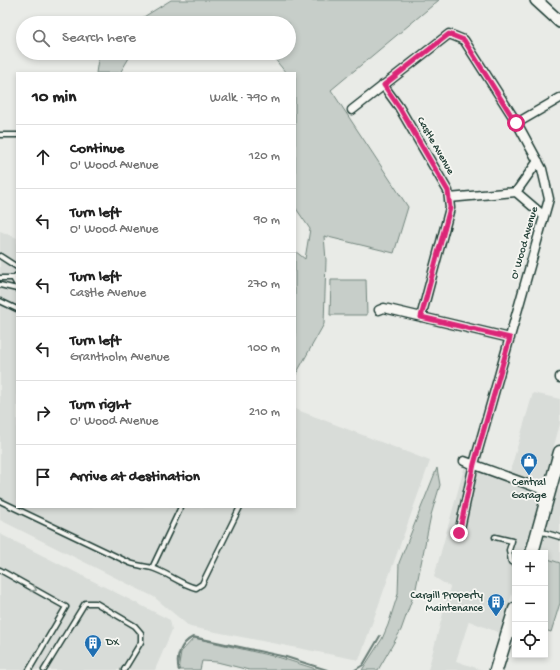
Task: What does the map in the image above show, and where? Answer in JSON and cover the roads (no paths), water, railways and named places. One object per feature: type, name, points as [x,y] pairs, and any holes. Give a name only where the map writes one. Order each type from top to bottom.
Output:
[{"type":"main road","points":[[536,0],[560,22]]},
{"type":"main road","points":[[533,550],[558,465],[560,452]]},
{"type":"main road","points":[[496,670],[512,619]]},
{"type":"street","name":"O' Wood Avenue","points":[[352,110],[449,34],[464,40],[516,123],[542,169],[549,199],[474,464],[459,533]]},
{"type":"street","name":"Castle Avenue","points":[[384,85],[399,107],[448,191],[450,208],[421,317]]},
{"type":"street","points":[[516,123],[560,98]]},
{"type":"street","points":[[516,192],[538,161]]},
{"type":"street","points":[[449,198],[516,192],[544,216]]},
{"type":"street","points":[[380,310],[384,308],[510,338]]},
{"type":"street","points":[[464,460],[549,492]]},
{"type":"lane","points":[[0,135],[16,136]]},
{"type":"lane","points":[[0,256],[16,266]]},
{"type":"lane","points":[[0,278],[12,278],[16,276]]},
{"type":"lane","points":[[12,278],[16,284]]},
{"type":"lane","points":[[0,285],[16,289]]},
{"type":"lane","points":[[0,301],[16,309]]},
{"type":"lane","points":[[0,501],[124,560],[144,568],[152,568],[185,586],[196,588],[202,584],[240,508]]},
{"type":"lane","points":[[152,568],[181,508]]},
{"type":"lane","points":[[539,531],[560,537]]},
{"type":"lane","points":[[495,537],[512,541],[510,550],[512,562]]},
{"type":"lane","points":[[0,570],[66,607],[29,670]]},
{"type":"lane","points":[[44,670],[84,603],[96,604],[136,626],[141,633],[141,642],[124,670]]},
{"type":"waterway","points":[[355,670],[363,665],[380,636]]},
{"type":"waterway","points":[[179,670],[178,660],[180,651],[185,643],[193,637],[286,657],[327,670]]},
{"type":"place","name":"Central Garage","points":[[529,476]]},
{"type":"place","name":"Cargill Property Maintenance","points":[[496,617]]},
{"type":"place","name":"DX","points":[[93,658]]}]
